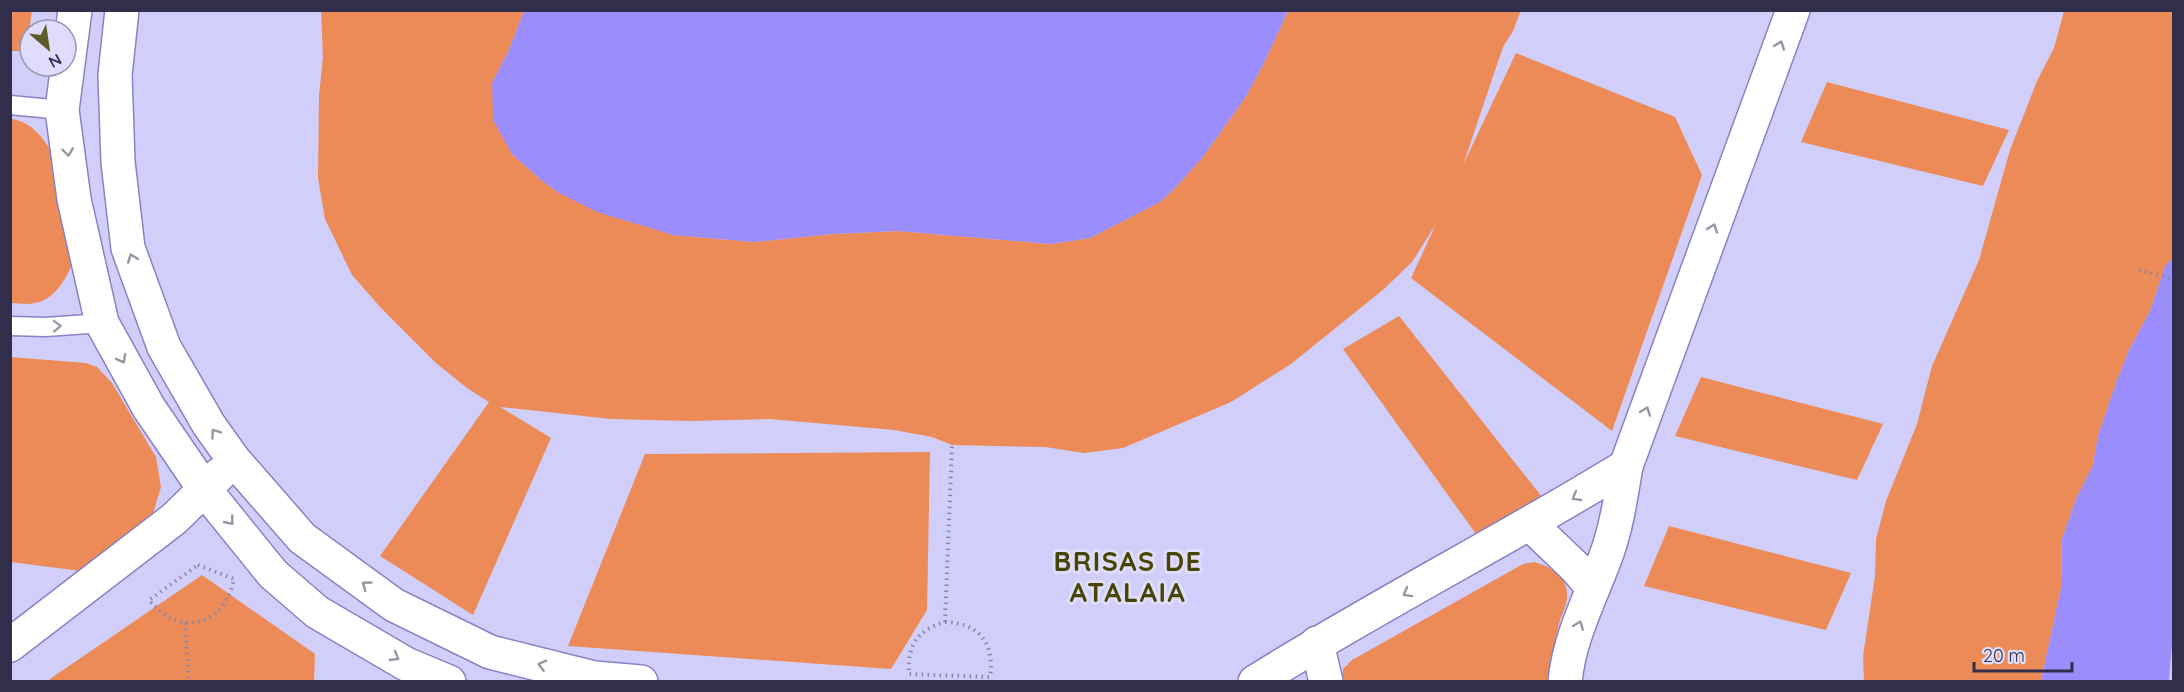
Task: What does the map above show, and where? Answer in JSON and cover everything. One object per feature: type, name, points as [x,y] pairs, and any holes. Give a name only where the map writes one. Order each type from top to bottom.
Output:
[{"type":"street","points":[[75,10],[62,110],[74,199],[102,323],[149,408],[204,490],[273,574],[317,612],[406,663],[448,681]]},
{"type":"street","points":[[122,10],[115,75],[118,162],[128,248],[164,347],[209,425],[234,460],[302,538],[394,605],[490,652],[594,678],[641,681]]},
{"type":"street","points":[[1565,681],[1574,638],[1608,551],[1619,512],[1626,466],[1793,10]]},
{"type":"street","points":[[10,645],[174,519],[234,460]]},
{"type":"street","points":[[1255,681],[1530,524],[1626,466]]},
{"type":"street","points":[[1530,524],[1576,568],[1593,588]]},
{"type":"street","points":[[1317,644],[1326,681]]},
{"type":"lane","points":[[10,105],[62,110]]},
{"type":"lane","points":[[10,326],[46,327],[102,323]]},
{"type":"path","points":[[2139,270],[2174,279]]},
{"type":"path","points":[[945,622],[952,445]]},
{"type":"path","points":[[198,565],[234,579],[231,593],[224,606],[213,616],[199,621],[185,622],[170,620],[158,612],[149,600],[198,565]]},
{"type":"path","points":[[185,622],[189,681]]},
{"type":"path","points":[[945,622],[958,622],[972,628],[983,637],[990,649],[992,663],[990,677],[909,674],[908,660],[912,646],[931,626],[945,622]]},
{"type":"shaded area","points":[[11,10],[32,11],[31,18],[18,18],[18,51],[11,51]]},
{"type":"shaded area","points":[[524,10],[1288,11],[1245,98],[1202,158],[1175,188],[1160,202],[1090,238],[1051,244],[898,231],[832,234],[754,242],[673,235],[597,212],[559,193],[541,180],[512,154],[493,120],[492,83],[509,50]]},
{"type":"shaded area","points":[[1521,10],[1513,31],[1503,47],[1463,165],[1516,53],[1675,117],[1702,175],[1612,431],[1411,278],[1436,224],[1412,262],[1384,289],[1291,364],[1231,402],[1123,448],[1084,453],[1045,447],[952,445],[932,437],[894,430],[770,419],[690,421],[611,419],[500,407],[551,438],[473,615],[380,556],[489,402],[436,363],[381,308],[352,275],[325,219],[318,178],[319,95],[323,58],[321,11],[524,11],[509,50],[492,83],[512,154],[559,193],[673,235],[754,242],[832,234],[898,231],[1051,244],[1090,238],[1160,202],[1175,188],[1202,158],[1245,98],[1288,11]]},
{"type":"shaded area","points":[[2064,11],[2173,11],[2173,257],[2165,267],[2150,311],[2129,350],[2116,383],[2098,436],[2093,465],[2076,499],[2062,539],[2061,588],[2041,681],[1864,682],[1863,656],[1875,576],[1876,539],[1886,501],[1917,424],[1932,366],[1979,260],[2010,150],[2037,81],[2054,48]]},
{"type":"shaded area","points":[[1827,82],[2009,130],[1983,186],[1801,142]]},
{"type":"shaded area","points":[[11,119],[18,120],[35,130],[51,151],[71,267],[52,294],[32,304],[11,303]]},
{"type":"shaded area","points":[[2173,257],[2174,621],[2169,681],[2041,681],[2061,588],[2062,539],[2076,499],[2093,465],[2098,436],[2116,383],[2129,350],[2150,311],[2165,267]]},
{"type":"shaded area","points":[[1399,316],[1546,502],[1476,534],[1343,349]]},
{"type":"shaded area","points":[[10,357],[86,363],[97,367],[112,383],[156,457],[161,487],[152,517],[86,574],[73,570],[11,562]]},
{"type":"shaded area","points":[[1701,377],[1883,424],[1857,480],[1675,436]]},
{"type":"shaded area","points":[[930,452],[927,610],[891,669],[568,646],[645,454]]},
{"type":"shaded area","points":[[1669,526],[1851,573],[1826,630],[1644,586]]},
{"type":"shaded area","points":[[1534,562],[1546,566],[1562,578],[1567,590],[1566,604],[1555,645],[1552,681],[1342,682],[1343,669],[1352,660],[1523,564]]},
{"type":"shaded area","points":[[202,575],[315,654],[314,681],[47,681]]},
{"type":"district","name":"BRISAS DE ATALAIA","points":[[1128,578]]}]
